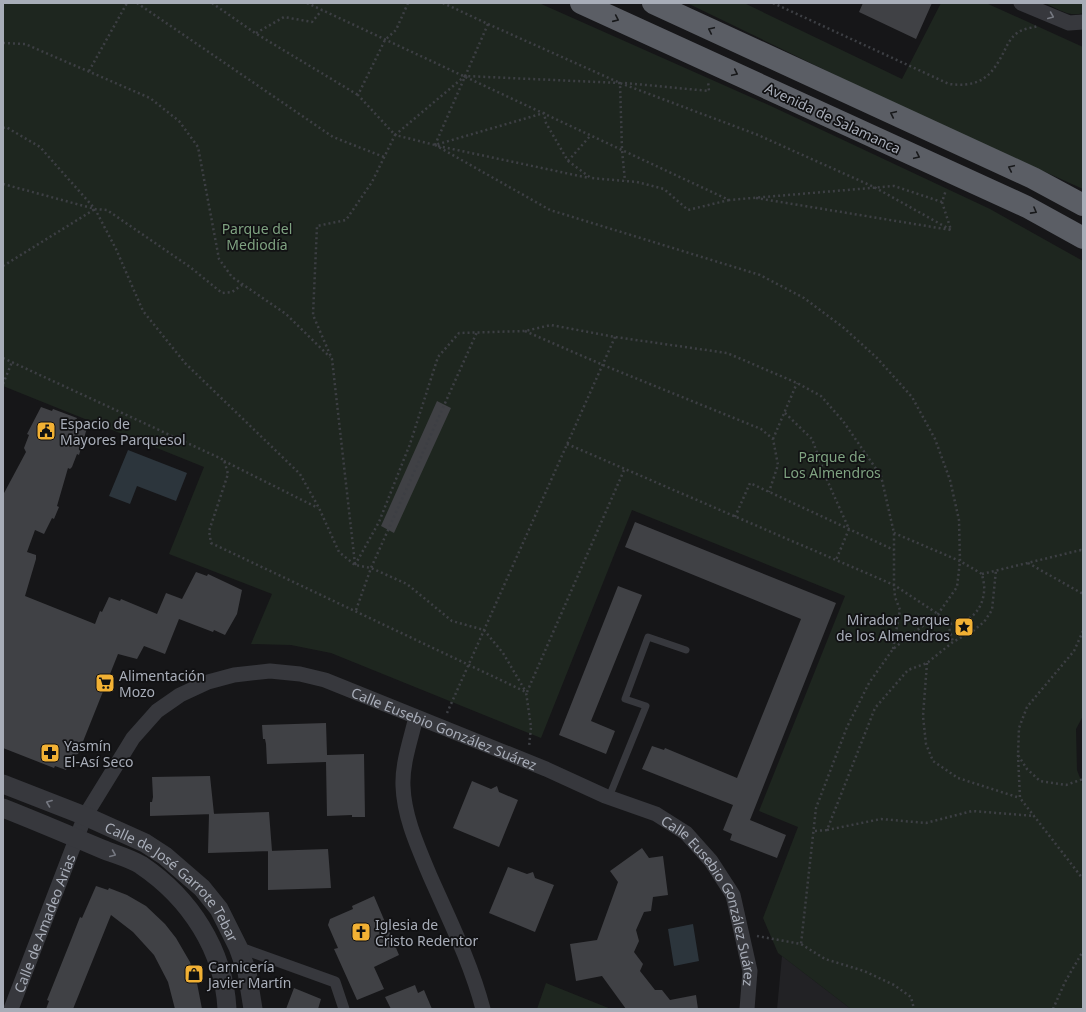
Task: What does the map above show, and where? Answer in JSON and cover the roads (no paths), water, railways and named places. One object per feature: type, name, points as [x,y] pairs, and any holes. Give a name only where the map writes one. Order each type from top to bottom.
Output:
[{"type":"highway","name":"Avenida de Salamanca","points":[[581,3],[1027,207],[1083,238]]},
{"type":"highway","name":"Avenida de Salamanca","points":[[653,3],[1033,178],[1083,205]]},
{"type":"street","points":[[1021,3],[1069,23],[1083,22]]},
{"type":"street","name":"Calle Eusebio González Suárez","points":[[78,838],[85,816],[133,738],[157,711],[180,695],[208,682],[234,675],[270,671],[300,674],[325,680],[527,761],[609,797],[656,814],[686,833],[711,861],[733,895],[750,970],[747,1009]]},
{"type":"street","points":[[416,717],[406,760],[403,785],[408,819],[421,856],[476,983],[483,1009]]},
{"type":"street","name":"Calle de José Garrote Tebar","points":[[3,784],[85,816],[145,843],[165,856],[202,888],[215,904],[238,947],[247,972],[253,1009]]},
{"type":"street","name":"Calle de José Garrote Tebar","points":[[3,808],[140,865],[181,900],[199,922],[210,944],[222,976],[227,1009]]},
{"type":"street","name":"Calle de Amadeo Arias","points":[[11,1009],[78,838]]},
{"type":"street","points":[[238,947],[335,982],[344,1009]]},
{"type":"lane","points":[[609,797],[646,706],[624,698],[648,637],[686,650]]},
{"type":"place","name":"Espacio de Mayores Parquesol","points":[[46,431]]},
{"type":"place","name":"Mirador Parque de los Almendros","points":[[964,627]]},
{"type":"place","name":"Alimentación Mozo","points":[[105,683]]},
{"type":"place","name":"Yasmín El-Así Seco","points":[[50,753]]},
{"type":"place","name":"Iglesia de Cristo Redentor","points":[[361,932]]},
{"type":"place","name":"Carnicería Javier Martín","points":[[194,974]]},
{"type":"park label","name":"Parque del Mediodía","points":[[257,236]]},
{"type":"park label","name":"Parque de Los Almendros","points":[[832,464]]}]
